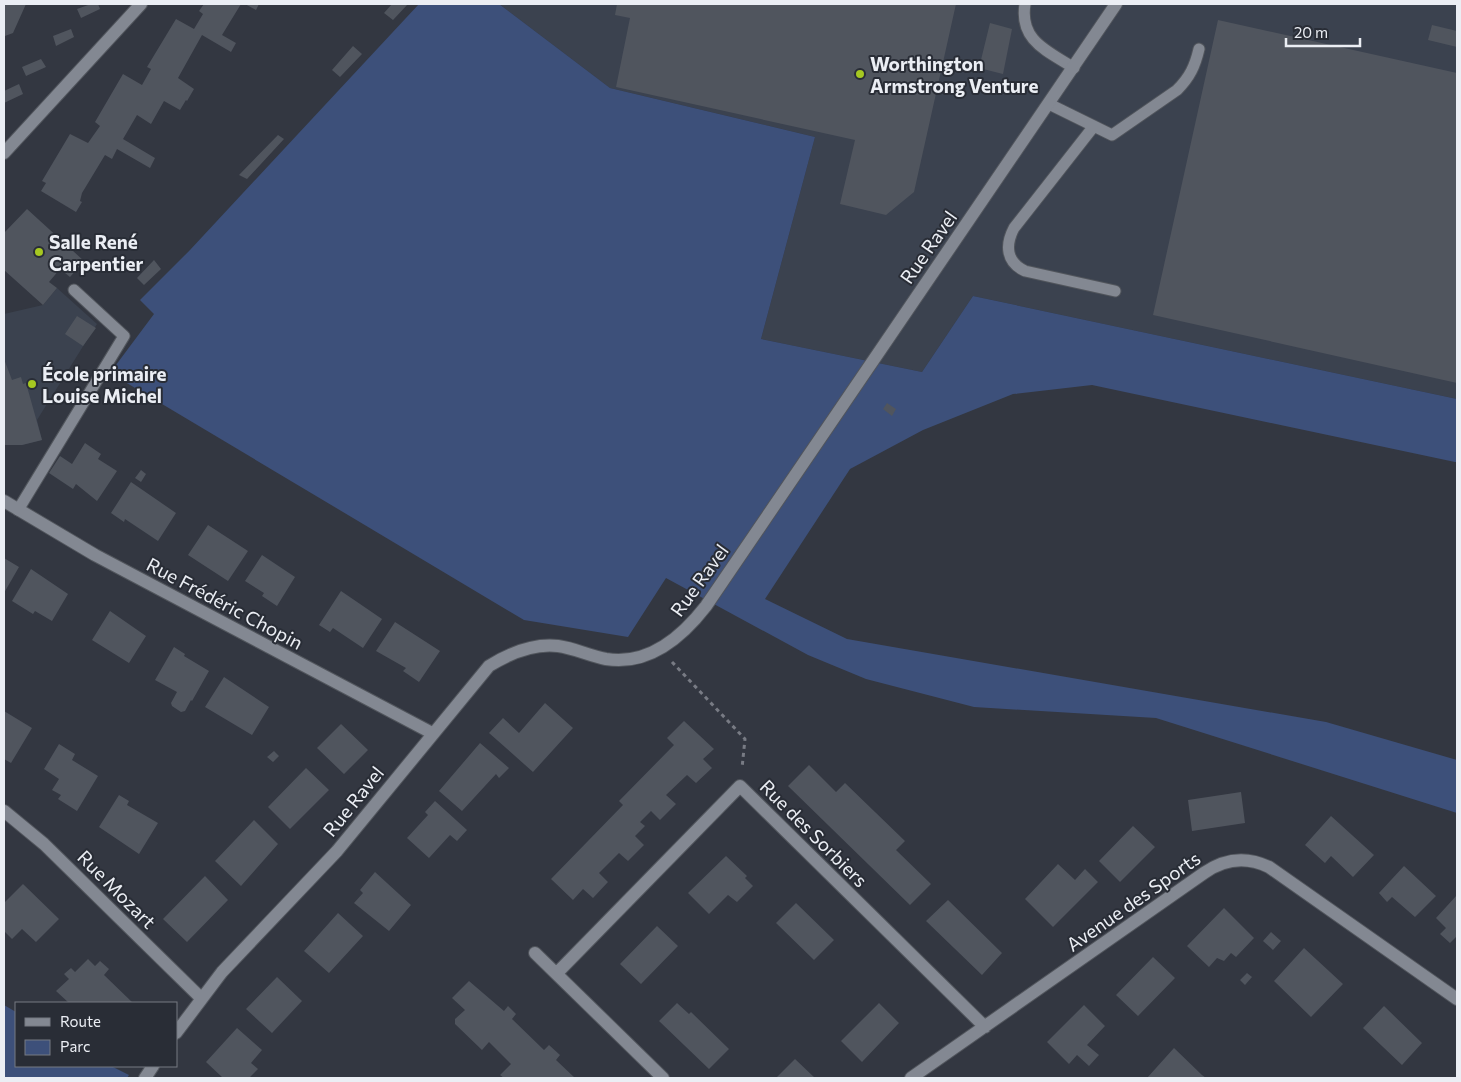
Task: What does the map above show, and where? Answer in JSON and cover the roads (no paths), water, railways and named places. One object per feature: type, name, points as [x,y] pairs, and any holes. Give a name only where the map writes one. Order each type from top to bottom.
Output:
[{"type":"street","points":[[4,153],[141,4]]},
{"type":"street","name":"Rue Ravel","points":[[178,1030],[201,998],[232,961],[337,851],[432,733],[489,666],[515,651],[543,646],[558,646],[620,660],[648,654],[685,632],[706,606],[1050,104],[1116,4]]},
{"type":"street","name":"Rue Frédéric Chopin","points":[[4,501],[104,560],[432,733]]},
{"type":"street","name":"Rue des Sorbiers","points":[[557,973],[740,786],[985,1027]]},
{"type":"street","name":"Rue Mozart","points":[[4,810],[44,844],[201,998]]},
{"type":"street","name":"Avenue des Sports","points":[[910,1078],[1212,867],[1228,861],[1246,859],[1269,867],[1457,999]]},
{"type":"street","points":[[536,953],[663,1078]]},
{"type":"street","points":[[144,1078],[152,1067]]},
{"type":"lane","points":[[1025,4],[1024,20],[1030,37],[1074,68]]},
{"type":"lane","points":[[1050,104],[1112,135],[1178,90],[1192,73],[1199,49]]},
{"type":"lane","points":[[1094,126],[1014,228],[1009,236],[1008,252],[1011,260],[1017,267],[1025,270],[1116,291]]},
{"type":"lane","points":[[18,510],[124,336],[74,290]]},
{"type":"place","name":"Worthington Armstrong Venture","points":[[860,74]]},
{"type":"place","name":"Salle René Carpentier","points":[[39,252]]},
{"type":"place","name":"École primaire Louise Michel","points":[[32,384]]}]
